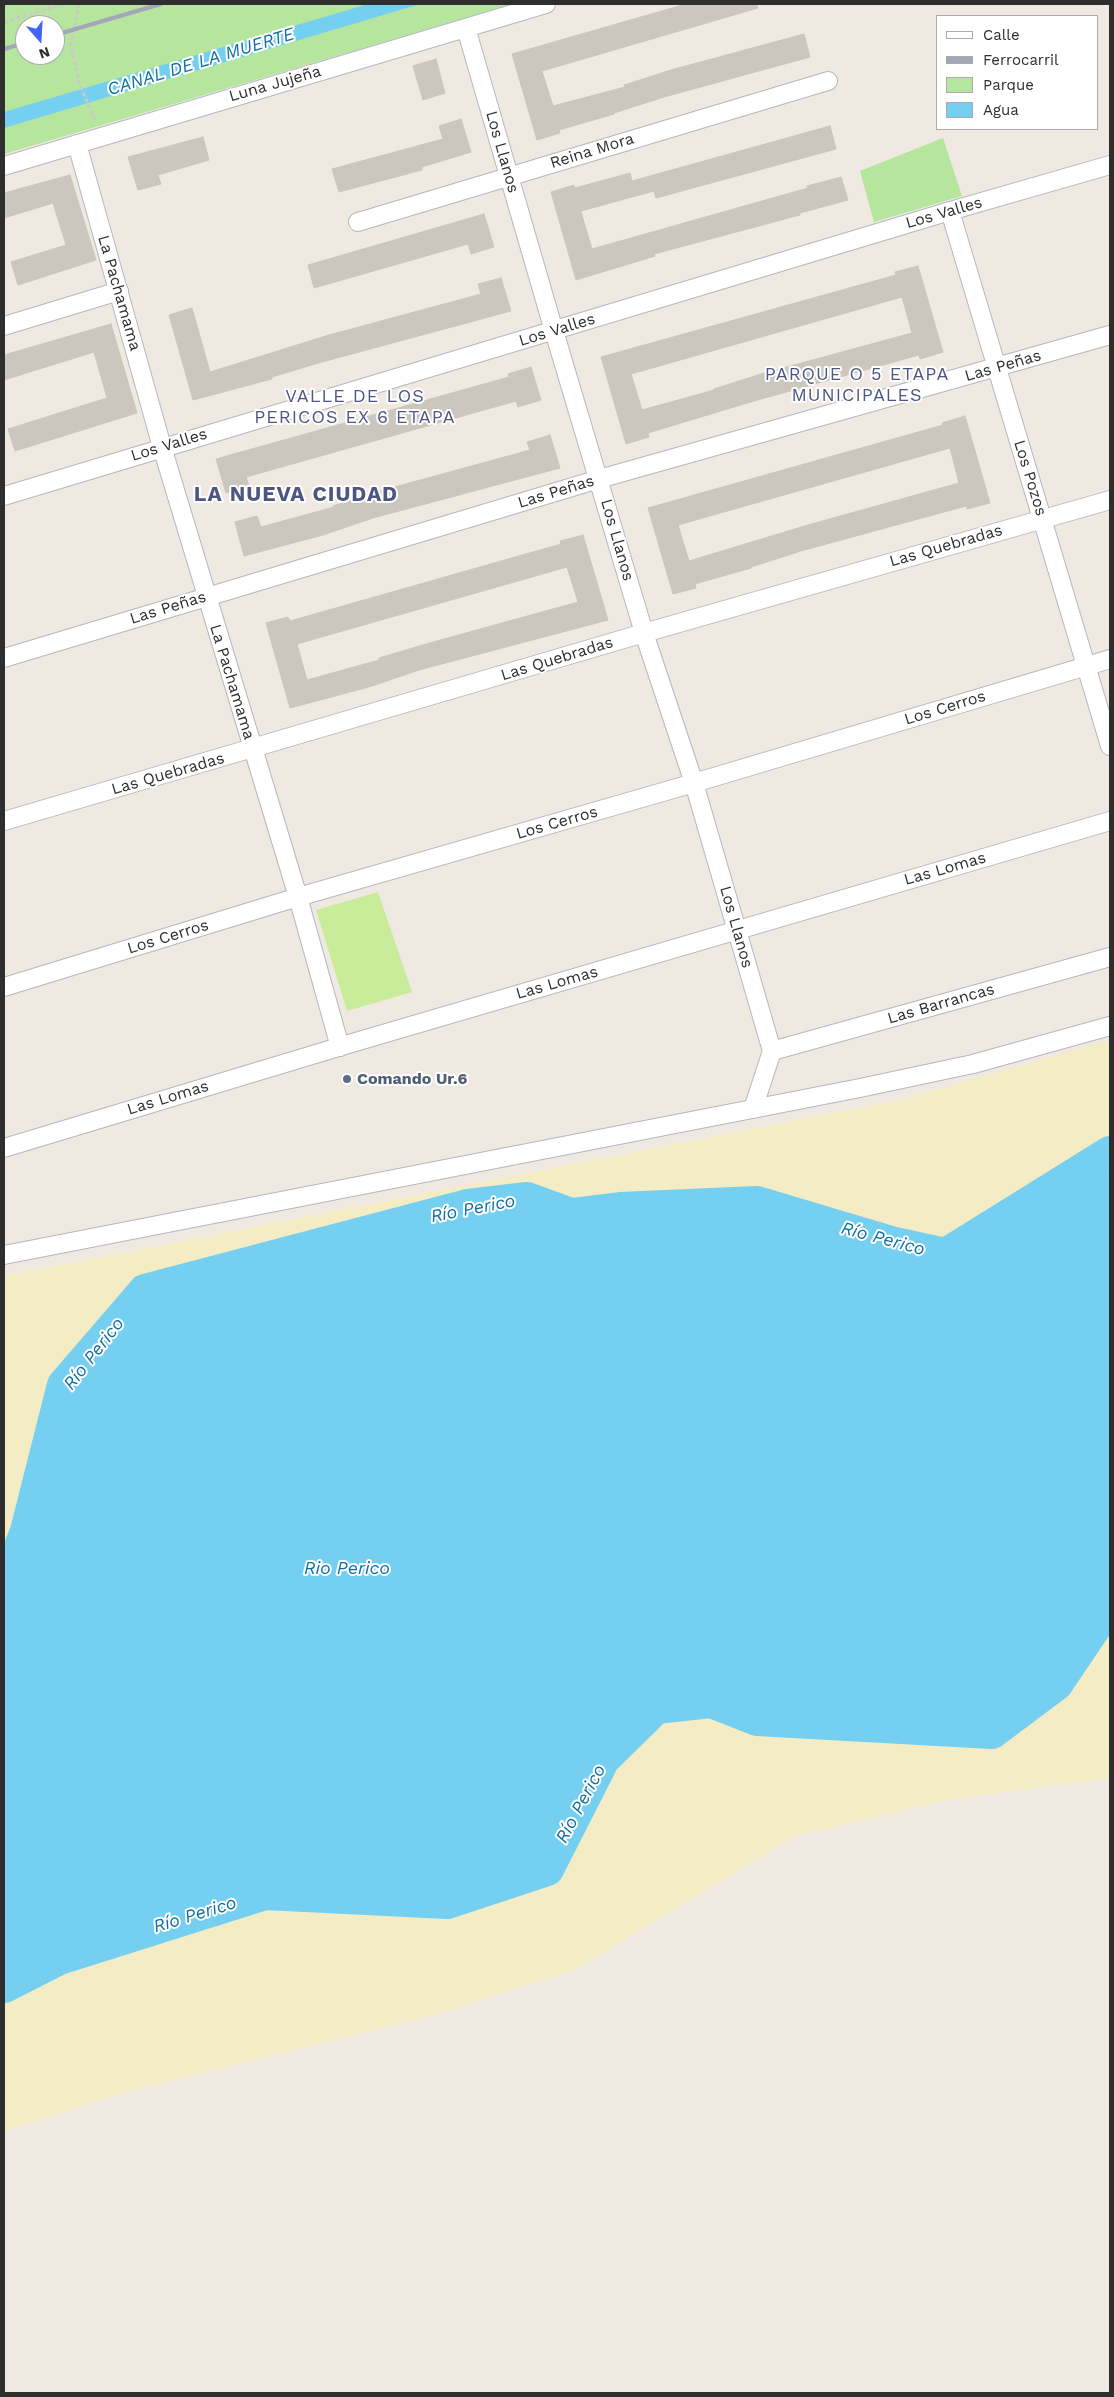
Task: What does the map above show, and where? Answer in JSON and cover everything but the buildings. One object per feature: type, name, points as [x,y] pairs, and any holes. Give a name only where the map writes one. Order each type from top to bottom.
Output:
[{"type":"street","name":"Luna Jujeña","points":[[4,166],[546,4]]},
{"type":"street","name":"Los Llanos","points":[[466,28],[644,633],[694,783],[772,1051]]},
{"type":"street","name":"Reina Mora","points":[[358,222],[828,81]]},
{"type":"street","name":"La Pachamama","points":[[77,144],[162,447],[298,897],[340,1047]]},
{"type":"street","name":"Los Valles","points":[[4,496],[950,210],[1110,165]]},
{"type":"street","name":"Los Pozos","points":[[950,210],[1110,746]]},
{"type":"street","points":[[4,326],[119,291]]},
{"type":"street","name":"Las Peñas","points":[[4,658],[599,479],[1110,335]]},
{"type":"street","name":"Las Quebradas","points":[[4,821],[644,633],[1110,500]]},
{"type":"street","name":"Los Cerros","points":[[4,987],[298,897],[694,783],[1110,659]]},
{"type":"street","name":"Las Lomas","points":[[4,1148],[340,1047],[1110,821]]},
{"type":"street","name":"Las Barrancas","points":[[772,1051],[1110,957]]},
{"type":"street","points":[[4,1255],[753,1109],[973,1064],[1110,1026]]},
{"type":"street","points":[[753,1109],[772,1051]]},
{"type":"path","points":[[4,22],[65,4]]},
{"type":"path","points":[[79,4],[71,45],[78,83],[88,108]]},
{"type":"green space","points":[[4,4],[513,4],[4,154]]},
{"type":"green space","points":[[943,138],[962,196],[874,222],[860,171]]},
{"type":"green space","points":[[378,892],[412,992],[347,1011],[316,910]]},
{"type":"sand","name":"Rio Perico","points":[[1110,1040],[1110,1778],[954,1799],[795,1836],[575,1970],[437,2014],[130,2091],[4,2131],[4,1276],[904,1099]]},
{"type":"water","name":"CANAL DE LA MUERTE","points":[[368,4],[420,4],[4,128],[4,112]]},
{"type":"water","name":"Rio Perico","points":[[1110,1153],[1110,1604],[1056,1684],[992,1732],[757,1719],[711,1702],[656,1707],[603,1759],[547,1869],[447,1902],[265,1893],[59,1958],[4,1986],[4,1592],[27,1531],[64,1385],[145,1291],[468,1206],[527,1199],[571,1215],[620,1209],[757,1203],[891,1243],[946,1255]]},
{"type":"waterway","name":"Río Perico","points":[[4,1592],[27,1531],[64,1385],[145,1291],[468,1206],[527,1199],[571,1215],[620,1209],[757,1203],[891,1243],[946,1255],[1110,1153]]},
{"type":"waterway","name":"Río Perico","points":[[4,1986],[59,1958],[265,1893],[447,1902],[547,1869],[603,1759],[656,1707],[711,1701],[757,1719],[992,1732],[1056,1684],[1110,1604]]},
{"type":"railway","points":[[65,32],[161,4]]},
{"type":"railway","points":[[4,49],[15,46]]},
{"type":"place","name":"Comando Ur.6","points":[[347,1079]]},
{"type":"district","name":"PARQUE O 5 ETAPA MUNICIPALES","points":[[857,385]]},
{"type":"district","name":"VALLE DE LOS PERICOS EX 6 ETAPA","points":[[355,407]]},
{"type":"district","name":"LA NUEVA CIUDAD","points":[[296,495]]}]
